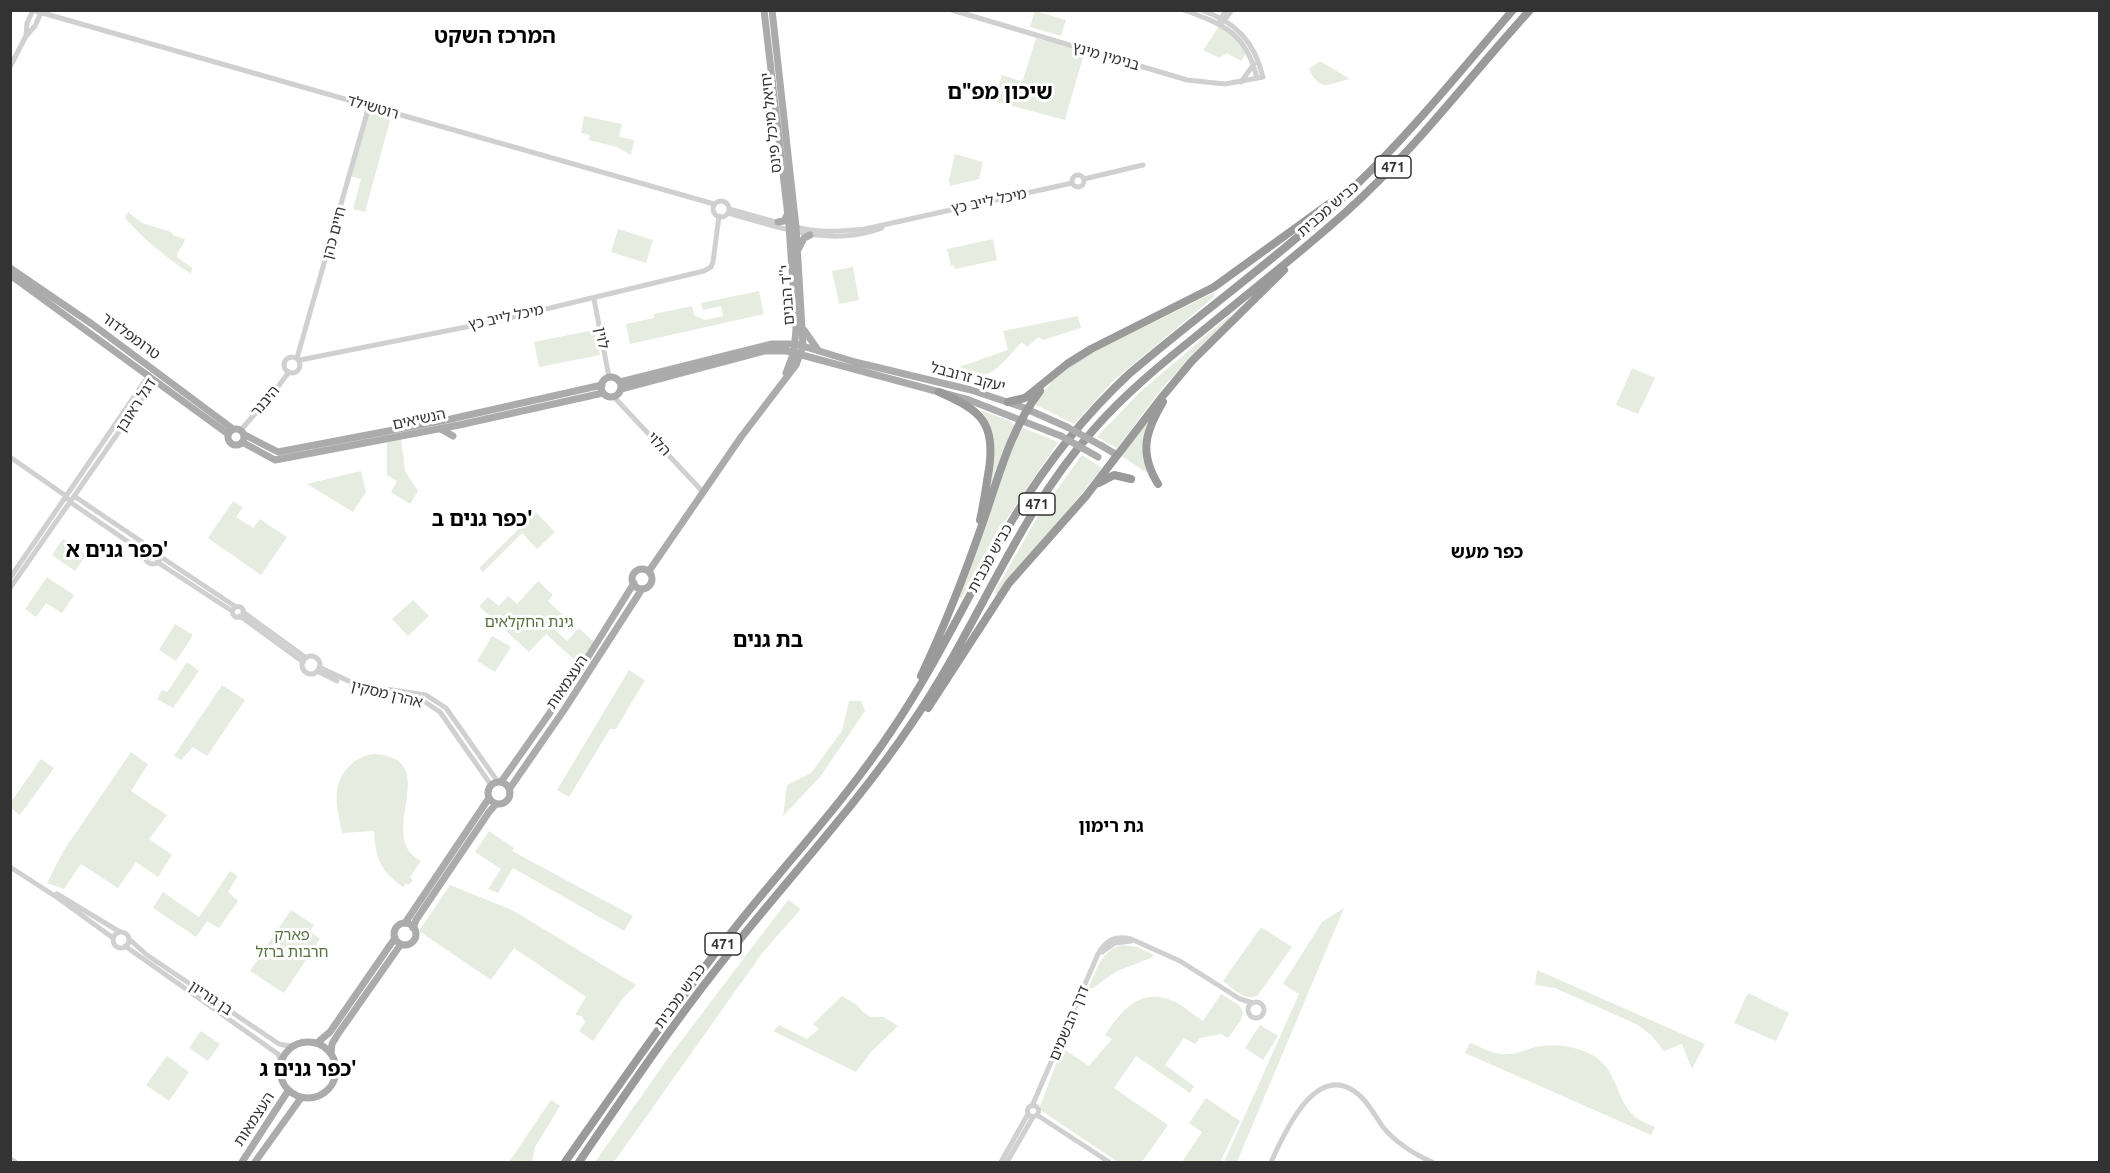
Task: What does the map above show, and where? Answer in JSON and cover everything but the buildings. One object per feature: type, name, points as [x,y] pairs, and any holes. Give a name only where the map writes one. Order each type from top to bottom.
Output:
[{"type":"highway","name":"כביש מכבית","points":[[565,1162],[699,974],[850,789],[904,712],[1015,515],[1072,434],[1129,374],[1314,223],[1367,174],[1513,10]]},
{"type":"highway","name":"כביש מכבית","points":[[579,1162],[716,969],[898,744],[938,684],[1023,527],[1057,474],[1082,443],[1116,405],[1154,370],[1324,231],[1398,162],[1530,10]]},
{"type":"highway","points":[[1008,402],[1025,398],[1084,352],[1190,301],[1230,277],[1367,174]]},
{"type":"highway","points":[[898,744],[936,698],[1009,583],[1091,490],[1180,375],[1222,329],[1324,231]]},
{"type":"highway","points":[[904,712],[945,624],[1020,419],[1054,375]]},
{"type":"highway","points":[[1158,484],[1147,462],[1146,440],[1158,410],[1180,375]]},
{"type":"highway","points":[[939,392],[956,399],[974,412],[985,424],[991,440],[985,495],[971,556]]},
{"type":"highway","points":[[1091,490],[1110,476],[1117,474],[1131,479]]},
{"type":"main road","name":"יחיאל מיכל פינס","points":[[764,10],[787,215],[792,229]]},
{"type":"main road","name":"יחיאל מיכל פינס","points":[[772,10],[792,229]]},
{"type":"main road","points":[[778,222],[784,221],[787,215]]},
{"type":"main road","name":"י''ד הבנים","points":[[792,229],[797,252],[800,330],[798,353]]},
{"type":"main road","name":"י''ד הבנים","points":[[792,229],[800,330]]},
{"type":"main road","points":[[797,252],[804,238],[810,236]]},
{"type":"main road","name":"טרומפלדור","points":[[10,268],[92,324],[154,375]]},
{"type":"main road","name":"טרומפלדור","points":[[10,275],[230,431],[228,439],[232,444],[237,445],[243,436]]},
{"type":"main road","points":[[620,385],[615,378],[609,377],[604,380],[603,389],[608,396],[613,396],[620,385],[783,342],[800,330],[820,352]]},
{"type":"main road","points":[[783,342],[800,345]]},
{"type":"main road","name":"יעקב זרובבל","points":[[800,345],[855,362],[971,390],[1008,402],[1067,427],[1117,455]]},
{"type":"main road","points":[[620,385],[764,351],[798,353]]},
{"type":"main road","points":[[793,369],[798,353]]},
{"type":"main road","points":[[781,383],[798,353]]},
{"type":"main road","name":"יעקב זרובבל","points":[[798,353],[969,400],[1061,436],[1110,465]]},
{"type":"main road","points":[[649,572],[781,383],[793,369],[813,358]]},
{"type":"main road","name":"הנשיאים","points":[[243,436],[278,452],[603,389]]},
{"type":"main road","name":"הנשיאים","points":[[243,436],[275,460],[441,429],[603,389]]},
{"type":"main road","points":[[441,429],[453,436]]},
{"type":"main road","points":[[230,431],[243,436]]},
{"type":"main road","points":[[644,569],[649,572],[652,582],[648,587],[642,589],[637,587],[633,576],[637,571],[644,569]]},
{"type":"main road","name":"העצמאות","points":[[497,783],[578,673],[634,583]]},
{"type":"main road","name":"העצמאות","points":[[510,788],[576,693],[642,589]]},
{"type":"main road","points":[[497,783],[510,788],[509,799],[503,804],[496,804],[489,798],[488,792],[497,783]]},
{"type":"main road","points":[[398,941],[330,1032],[317,1043],[298,1044],[290,1048],[281,1062],[281,1078],[288,1091],[301,1098],[310,1099],[319,1096],[332,1086],[336,1071],[331,1053],[332,1044],[398,941],[395,928],[405,923],[489,798]]},
{"type":"main road","points":[[398,941],[407,944],[412,941],[415,936],[413,928],[416,920],[496,804]]},
{"type":"main road","points":[[405,923],[413,928]]},
{"type":"main road","points":[[317,1043],[331,1053]]},
{"type":"main road","name":"העצמאות","points":[[242,1162],[288,1091]]},
{"type":"main road","name":"העצמאות","points":[[255,1162],[301,1098]]},
{"type":"street","name":"בנימין מינץ","points":[[952,10],[1187,80],[1225,84],[1260,77]]},
{"type":"street","points":[[1184,10],[1222,21],[1244,44],[1260,77]]},
{"type":"street","points":[[1201,10],[1242,35],[1252,47],[1259,61],[1260,77]]},
{"type":"street","points":[[1222,21],[1226,10]]},
{"type":"street","points":[[1222,21],[1232,10]]},
{"type":"street","points":[[26,36],[27,23],[33,11]]},
{"type":"street","name":"רוטשילד","points":[[33,11],[714,204]]},
{"type":"street","points":[[10,67],[41,12]]},
{"type":"street","points":[[1241,82],[1254,64]]},
{"type":"street","name":"חיים כהן","points":[[298,359],[369,106]]},
{"type":"street","name":"מיכל לייב כץ","points":[[792,229],[833,232],[865,229],[1072,183],[1076,175],[1084,179],[1143,165]]},
{"type":"street","points":[[728,211],[728,204],[723,201],[714,204],[713,212],[719,216],[728,211],[778,222],[792,229]]},
{"type":"street","points":[[728,211],[792,229]]},
{"type":"street","name":"מיכל לייב כץ","points":[[298,359],[496,321],[704,271],[711,267],[713,262],[719,216]]},
{"type":"street","name":"מיכל לייב כץ","points":[[792,229],[810,236],[836,237],[866,234],[906,219]]},
{"type":"street","name":"לוין","points":[[594,299],[609,377]]},
{"type":"street","points":[[292,357],[298,359],[299,368],[296,371],[289,372],[285,368],[285,362],[292,357]]},
{"type":"street","name":"היבנר","points":[[243,436],[289,372]]},
{"type":"street","name":"דגל ראובן","points":[[10,578],[154,375]]},
{"type":"street","name":"דגל ראובן","points":[[10,588],[154,375]]},
{"type":"street","name":"הלוי","points":[[613,396],[704,492]]},
{"type":"street","points":[[10,457],[146,554],[149,562],[159,560],[234,609],[235,616],[242,614],[304,660],[316,658],[318,669],[313,674],[306,673],[303,668],[304,660]]},
{"type":"street","points":[[66,496],[74,496],[151,548],[158,550],[159,560]]},
{"type":"street","points":[[146,554],[151,548]]},
{"type":"street","name":"אהרן מסקין","points":[[318,669],[357,685],[426,695],[446,708],[497,783]]},
{"type":"street","points":[[10,867],[113,938],[117,947],[125,946],[129,939],[126,934],[60,895],[50,893]]},
{"type":"street","points":[[113,938],[120,932]]},
{"type":"street","name":"בן גוריון","points":[[129,939],[147,955],[279,1044],[289,1046],[298,1044]]},
{"type":"street","name":"דרך הבשמים","points":[[1034,1106],[1094,964],[1110,945],[1120,941],[1139,942],[1186,964],[1240,999],[1253,1003]]},
{"type":"street","name":"בן גוריון","points":[[125,946],[278,1054],[281,1062]]},
{"type":"street","name":"דרך הבשמים","points":[[1240,999],[1248,1010]]},
{"type":"street","points":[[1253,1003],[1263,1007],[1262,1016],[1253,1017],[1248,1010],[1253,1003]]},
{"type":"street","points":[[1271,1162],[1284,1132],[1309,1097],[1329,1086],[1339,1085],[1358,1093],[1393,1137],[1419,1157],[1432,1162]]},
{"type":"street","points":[[1001,1162],[1033,1115],[1038,1111],[1034,1106],[1028,1108],[1033,1115],[1109,1162]]},
{"type":"street","points":[[1007,1162],[1033,1115]]},
{"type":"street","points":[[10,1159],[15,1162]]},
{"type":"green space","points":[[1035,11],[1066,20],[1061,36],[1030,27]]},
{"type":"green space","points":[[1220,25],[1248,50],[1241,61],[1227,53],[1219,58],[1203,50]]},
{"type":"green space","points":[[1036,38],[1078,50],[1083,57],[1065,120],[994,101],[1002,75],[1020,81],[1019,84],[1023,80]]},
{"type":"green space","points":[[1320,61],[1350,79],[1321,84],[1313,77],[1309,69]]},
{"type":"green space","points":[[369,106],[392,113],[365,212],[353,209],[361,179],[350,176]]},
{"type":"green space","points":[[584,116],[622,124],[619,137],[634,140],[631,155],[617,147],[589,140],[590,135],[581,133]]},
{"type":"green space","points":[[955,154],[983,162],[979,179],[950,186],[949,180]]},
{"type":"green space","points":[[128,212],[142,223],[185,239],[177,257],[192,268],[191,274],[140,234],[125,218]]},
{"type":"green space","points":[[618,229],[653,240],[646,263],[611,252]]},
{"type":"green space","points":[[993,239],[997,260],[955,269],[954,265],[951,266],[947,249]]},
{"type":"green space","points":[[853,267],[859,300],[839,304],[832,271]]},
{"type":"green space","points":[[759,291],[764,314],[630,344],[626,324],[654,318],[654,314],[692,306],[694,315],[705,320],[723,316],[721,306],[703,310],[701,303]]},
{"type":"green space","points":[[1213,293],[1215,296],[1114,380],[1074,424],[1034,404],[1052,381],[1070,366],[1099,349]]},
{"type":"green space","points":[[1078,316],[1081,328],[1043,340],[1039,337],[1027,347],[1022,342],[992,372],[979,373],[959,367],[1008,350],[1003,331]]},
{"type":"green space","points":[[1229,316],[1230,318],[1163,387],[1117,448],[1097,437],[1140,392]]},
{"type":"green space","points":[[594,330],[600,355],[539,367],[534,342]]},
{"type":"green space","points":[[1632,368],[1655,378],[1638,414],[1616,405]]},
{"type":"green space","points":[[980,410],[1010,421],[1015,426],[991,492],[987,492],[994,460],[993,439],[991,429]]},
{"type":"green space","points":[[1152,413],[1149,471],[1147,473],[1120,455]]},
{"type":"green space","points":[[1019,426],[1058,442],[1006,520],[962,598],[959,598]]},
{"type":"green space","points":[[401,438],[405,471],[418,491],[410,504],[391,492],[397,481],[387,475],[387,441]]},
{"type":"green space","points":[[1082,455],[1102,468],[997,594],[994,593],[1038,516]]},
{"type":"green space","points":[[361,471],[366,492],[353,512],[307,484]]},
{"type":"green space","points":[[233,501],[243,507],[236,517],[253,528],[260,519],[287,537],[261,575],[208,538]]},
{"type":"green space","points":[[536,512],[555,532],[537,549],[522,533],[483,572],[479,568]]},
{"type":"green space","points":[[63,539],[86,555],[75,571],[52,555]]},
{"type":"green space","points":[[47,577],[74,595],[62,613],[46,603],[36,617],[25,609]]},
{"type":"green space","name":"גינת החקלאים","points":[[538,581],[553,595],[548,601],[566,618],[555,630],[567,641],[579,628],[594,642],[579,664],[546,634],[529,652],[479,606],[488,597],[499,606],[508,596],[517,604]]},
{"type":"green space","points":[[413,600],[429,616],[408,636],[392,619]]},
{"type":"green space","points":[[175,624],[193,635],[176,661],[159,650]]},
{"type":"green space","points":[[492,636],[511,647],[495,672],[477,661]]},
{"type":"green space","points":[[187,662],[199,671],[173,708],[157,699],[162,690],[167,692]]},
{"type":"green space","points":[[629,670],[645,680],[616,729],[610,729],[569,797],[557,790]]},
{"type":"green space","points":[[222,685],[245,700],[207,756],[193,747],[181,760],[174,756]]},
{"type":"green space","points":[[849,701],[861,701],[865,711],[820,777],[783,816],[787,785],[811,773],[842,731]]},
{"type":"green space","points":[[131,752],[148,764],[131,791],[167,815],[149,839],[172,855],[158,877],[136,862],[118,888],[81,864],[64,889],[47,883],[64,850]]},
{"type":"green space","points":[[374,754],[395,759],[405,769],[408,783],[404,834],[408,849],[421,861],[410,877],[413,881],[408,885],[406,883],[403,887],[389,875],[381,864],[376,850],[374,831],[342,833],[337,807],[341,777],[355,761]]},
{"type":"green space","points":[[41,759],[54,768],[20,815],[11,808],[11,802]]},
{"type":"green space","points":[[489,831],[514,848],[512,851],[633,916],[624,931],[513,868],[498,893],[488,889],[501,869],[475,852]]},
{"type":"green space","points":[[230,871],[238,876],[228,892],[238,901],[219,928],[207,921],[196,937],[153,908],[163,892],[199,917]]},
{"type":"green space","points":[[450,885],[512,910],[636,985],[622,999],[593,1041],[579,1031],[585,1022],[582,1016],[575,1015],[586,997],[514,948],[491,980],[419,931]]},
{"type":"green space","points":[[788,900],[801,909],[763,952],[614,1162],[595,1162],[666,1061]]},
{"type":"green space","points":[[1344,908],[1237,1162],[1224,1162],[1299,994],[1283,984],[1322,922]]},
{"type":"green space","name":"פארק חרבות ברזל","points":[[291,910],[314,925],[310,931],[320,939],[284,993],[250,971]]},
{"type":"green space","points":[[1261,927],[1292,947],[1258,995],[1244,996],[1223,981]]},
{"type":"green space","points":[[1122,945],[1137,947],[1154,955],[1117,971],[1087,992],[1103,957]]},
{"type":"green space","points":[[1537,970],[1705,1044],[1692,1069],[1682,1044],[1664,1051],[1651,1035],[1636,1024],[1555,988],[1535,985]]},
{"type":"green space","points":[[1748,993],[1789,1013],[1776,1041],[1734,1023]]},
{"type":"green space","points":[[1221,994],[1239,1005],[1243,1012],[1241,1020],[1228,1038],[1221,1034],[1200,1038],[1195,1044],[1184,1038],[1165,1065],[1194,1086],[1190,1093],[1136,1056],[1114,1088],[1168,1125],[1142,1162],[1118,1162],[1039,1109],[1062,1048],[1089,1066],[1112,1039],[1105,1035],[1111,1026],[1134,1003],[1152,997],[1163,998],[1179,1004],[1203,1021]]},
{"type":"green space","points":[[842,996],[871,1017],[884,1017],[898,1026],[871,1052],[856,1072],[773,1031],[779,1025],[807,1039],[819,1029],[813,1024]]},
{"type":"green space","points":[[1260,1025],[1278,1036],[1263,1060],[1245,1048]]},
{"type":"green space","points":[[201,1031],[220,1044],[208,1061],[189,1048]]},
{"type":"green space","points":[[1470,1043],[1500,1054],[1512,1054],[1538,1046],[1552,1045],[1586,1052],[1605,1065],[1622,1100],[1635,1117],[1655,1127],[1651,1135],[1465,1053]]},
{"type":"green space","points":[[167,1056],[189,1072],[169,1101],[146,1085]]},
{"type":"green space","points":[[1206,1098],[1240,1121],[1220,1162],[1182,1162],[1202,1132],[1189,1123]]},
{"type":"green space","points":[[551,1100],[560,1106],[535,1147],[532,1162],[509,1162]]},
{"type":"district","name":"המרכז השקט","points":[[495,36]]},
{"type":"district","name":"שיכון מפ\"ם","points":[[1000,92]]},
{"type":"district","name":"כפר גנים ב'","points":[[482,519]]},
{"type":"district","name":"כפר גנים א'","points":[[117,550]]},
{"type":"district","name":"כפר מעש","points":[[1487,552]]},
{"type":"district","name":"בת גנים","points":[[768,640]]},
{"type":"district","name":"גת רימון","points":[[1111,826]]},
{"type":"district","name":"כפר גנים ג'","points":[[308,1069]]}]
